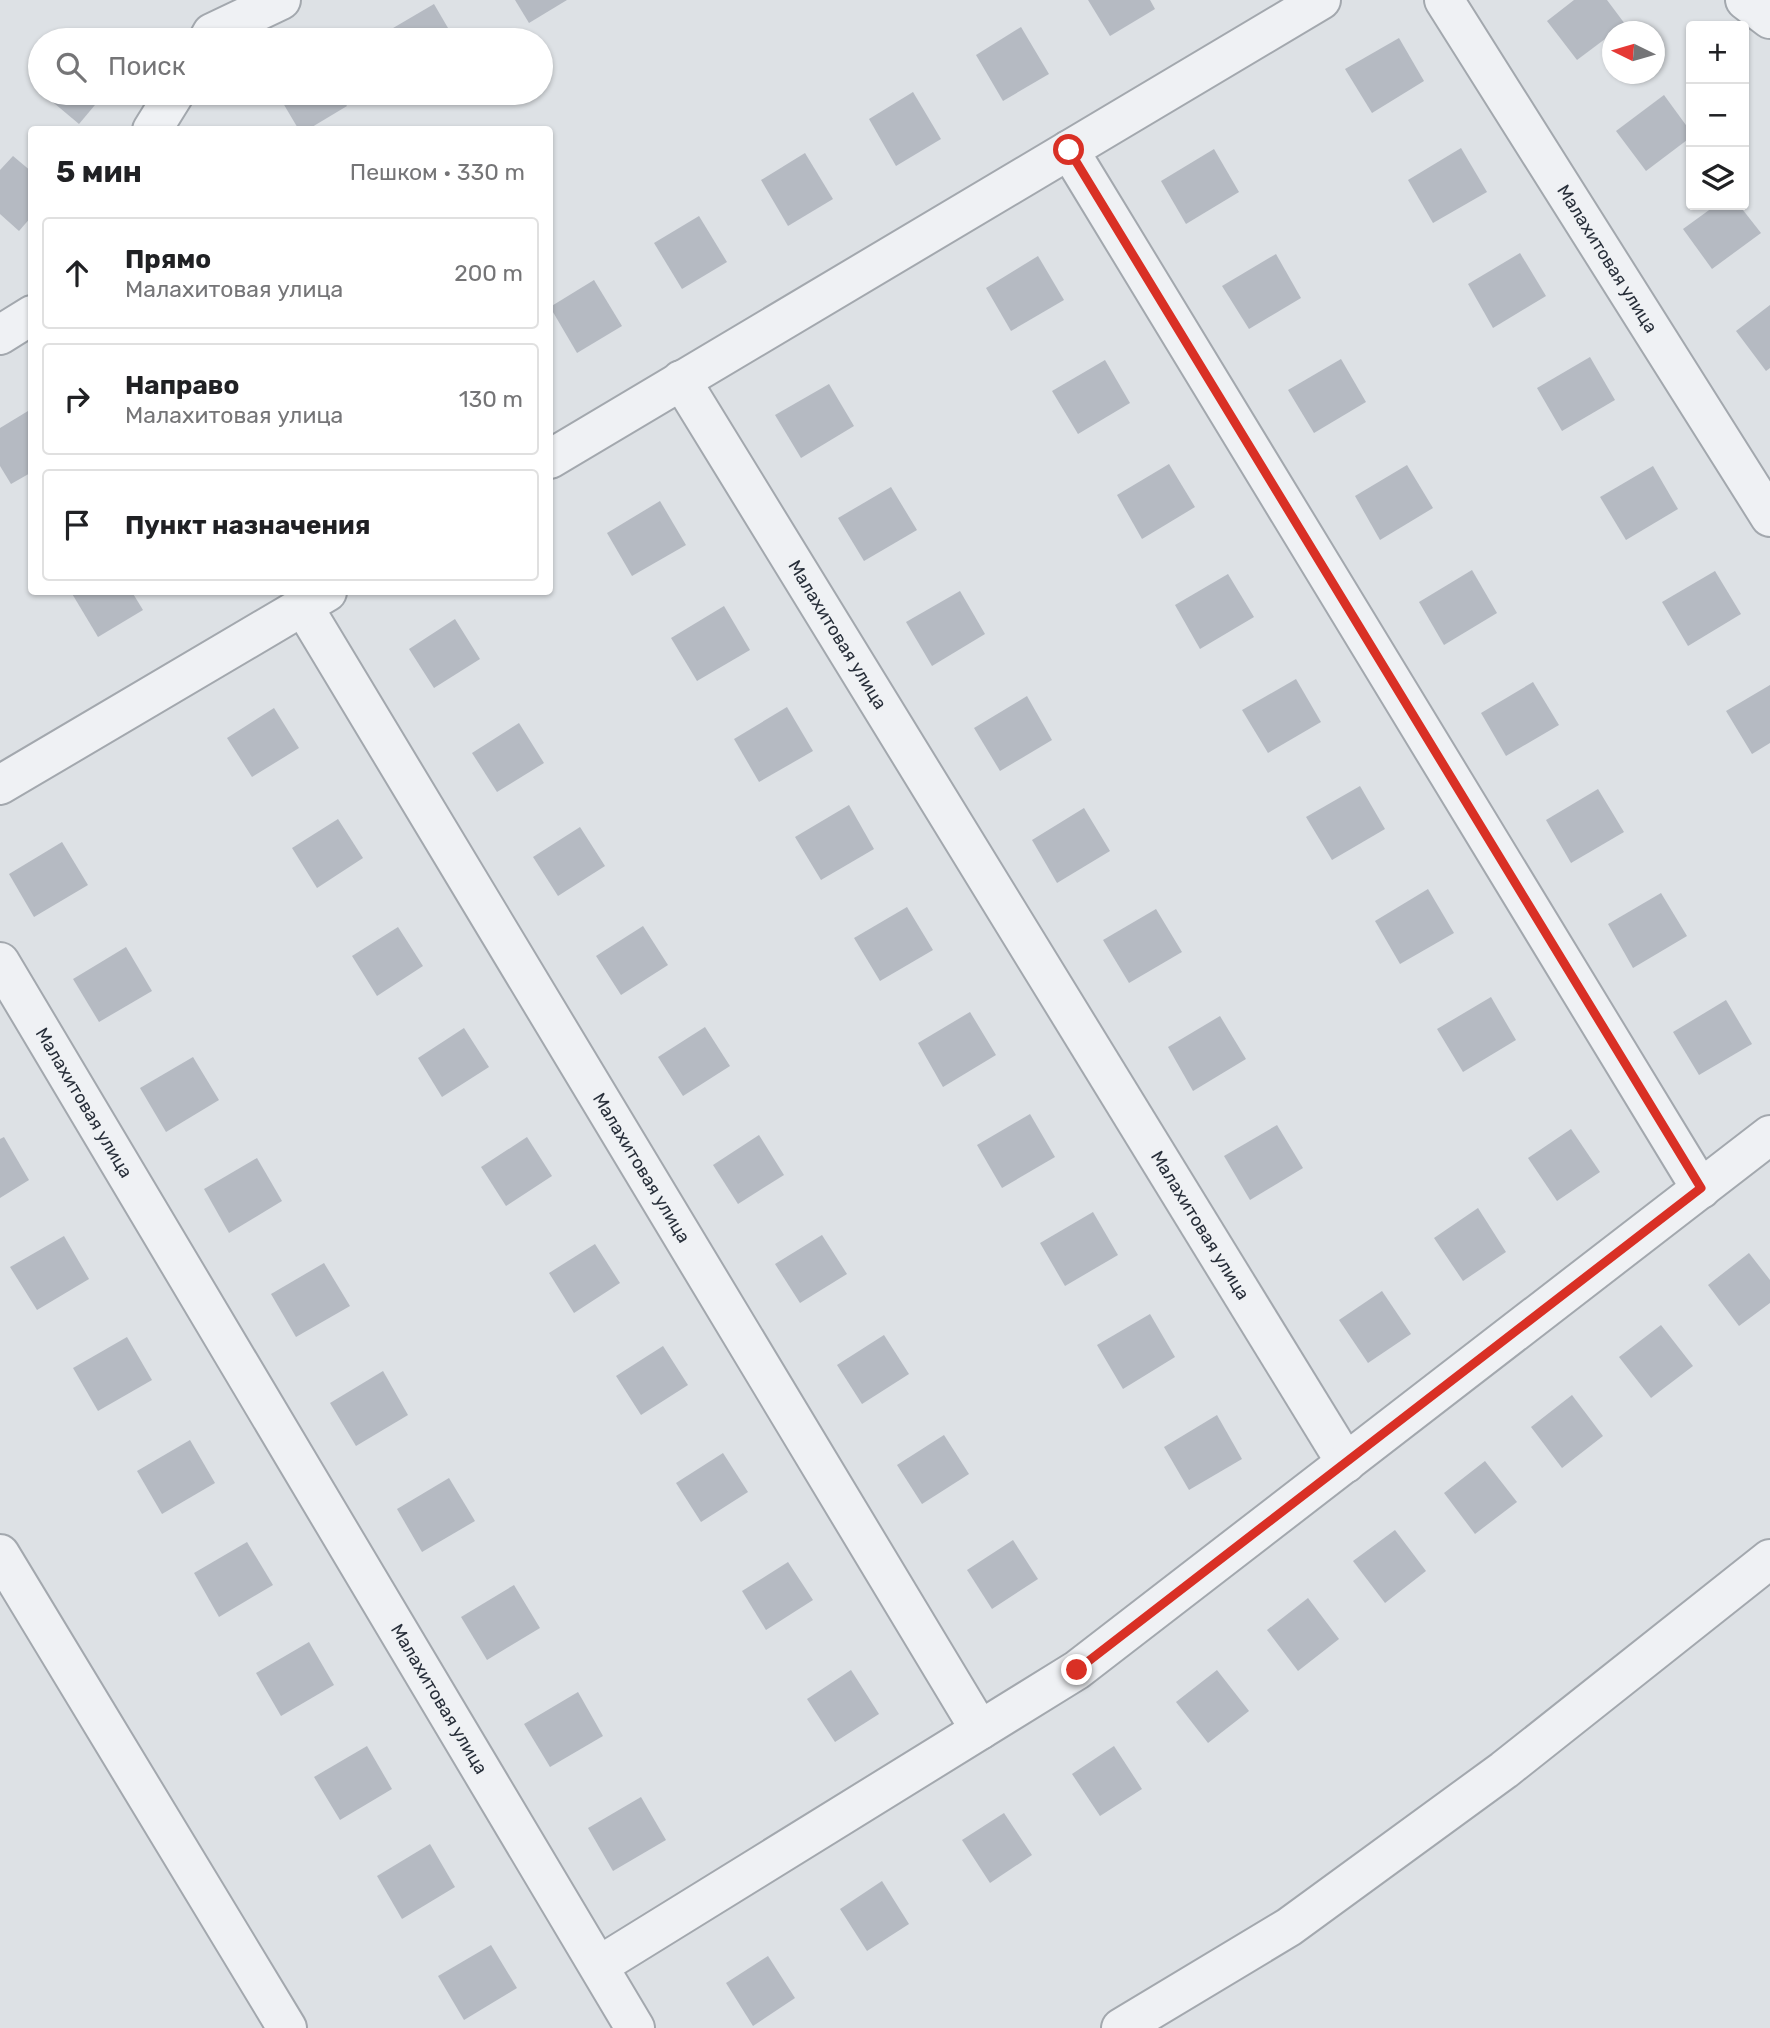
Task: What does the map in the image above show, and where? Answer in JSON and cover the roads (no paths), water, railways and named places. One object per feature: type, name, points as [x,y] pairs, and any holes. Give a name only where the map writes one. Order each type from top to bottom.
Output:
[{"type":"street","points":[[222,28],[281,0]]},
{"type":"street","points":[[553,457],[1321,0]]},
{"type":"street","name":"Малахитовая улица","points":[[1444,0],[1770,517]]},
{"type":"street","points":[[1745,0],[1770,19]]},
{"type":"street","points":[[154,126],[168,105]]},
{"type":"street","points":[[1069,150],[1701,1188]]},
{"type":"street","points":[[0,335],[28,318]]},
{"type":"street","name":"Малахитовая улица","points":[[681,380],[1346,1463]]},
{"type":"street","name":"Малахитовая улица","points":[[0,785],[315,598],[979,1730]]},
{"type":"street","name":"Малахитовая улица","points":[[0,962],[600,1965],[635,2028]]},
{"type":"street","points":[[600,1965],[1077,1670],[1770,1135]]},
{"type":"street","points":[[0,1554],[287,2028]]},
{"type":"street","points":[[1121,2028],[1300,1919],[1504,1770],[1770,1559]]}]
